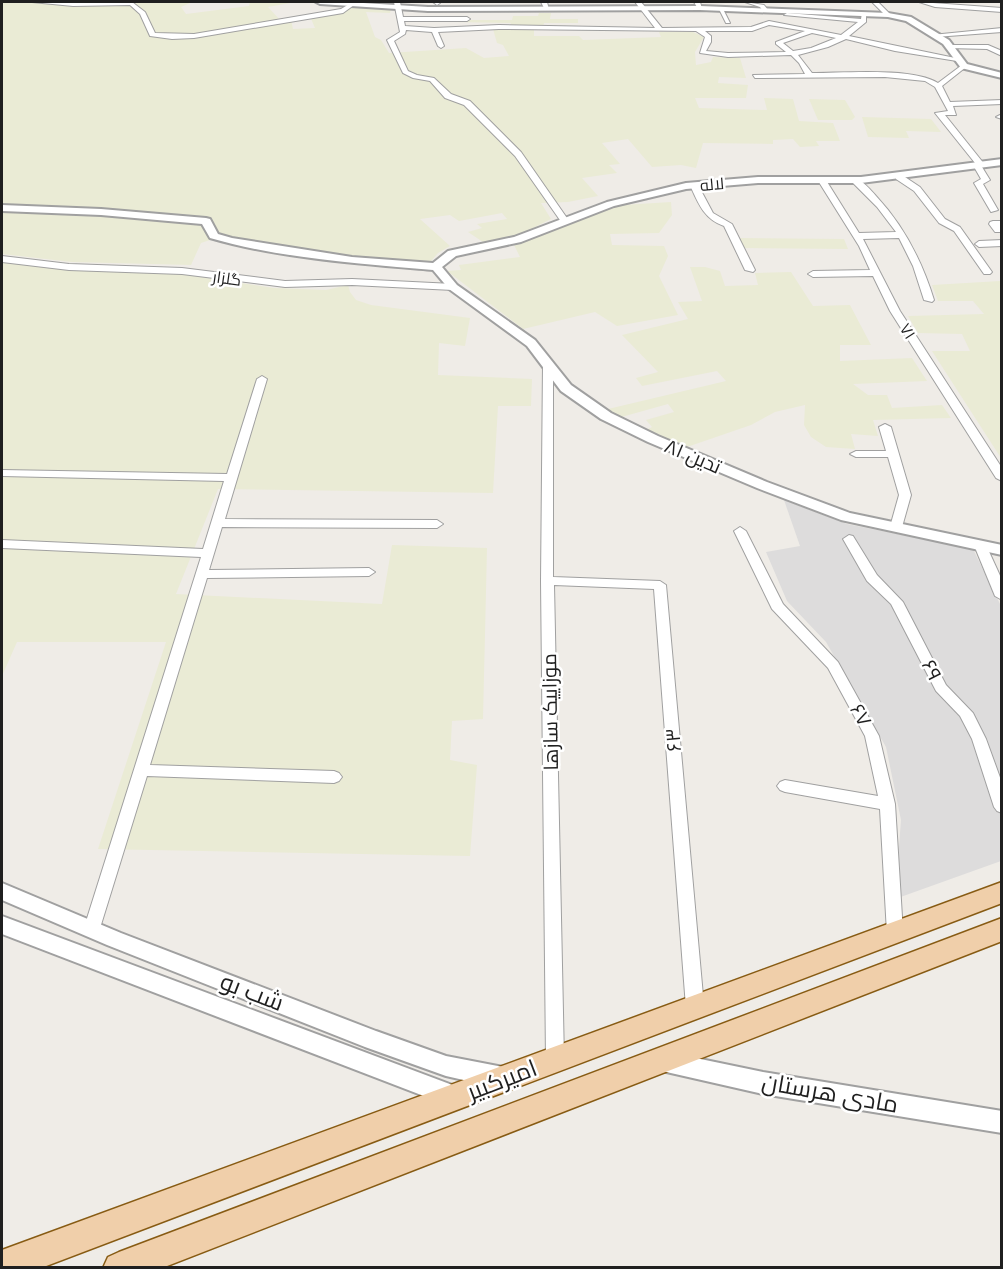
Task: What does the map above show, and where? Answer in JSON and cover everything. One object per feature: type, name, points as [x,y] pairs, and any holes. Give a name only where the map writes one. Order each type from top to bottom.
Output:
[{"type":"main road","name":"امیرکبیر","points":[[2,1266],[1002,892]]},
{"type":"main road","name":"امیرکبیر","points":[[119,1268],[1002,929]]},
{"type":"main road","points":[[823,960],[844,988]]},
{"type":"street","points":[[35,2],[131,3],[143,13],[152,35],[172,37],[194,36],[343,11],[346,3]]},
{"type":"street","points":[[320,2],[466,5],[698,5],[785,13],[864,17],[888,15],[908,19],[935,35],[950,47],[964,66],[1002,76]]},
{"type":"street","points":[[748,2],[762,6],[765,10]]},
{"type":"street","points":[[875,2],[888,15]]},
{"type":"street","points":[[922,2],[1002,10]]},
{"type":"street","points":[[969,2],[1002,20]]},
{"type":"street","points":[[397,4],[403,33],[390,40],[405,72],[415,77],[432,80],[448,96],[467,103],[518,154],[565,221]]},
{"type":"street","points":[[641,5],[660,30]]},
{"type":"street","points":[[720,8],[728,22]]},
{"type":"street","points":[[781,24],[788,19],[785,13]]},
{"type":"street","points":[[696,29],[708,36],[708,42],[702,52],[715,56],[795,54],[824,47],[844,38],[864,17]]},
{"type":"street","points":[[401,23],[475,19]]},
{"type":"street","points":[[401,23],[434,30],[499,27],[752,29],[769,23],[895,49],[957,59]]},
{"type":"street","points":[[752,29],[763,33]]},
{"type":"street","points":[[434,30],[441,46]]},
{"type":"street","points":[[935,35],[1002,30]]},
{"type":"street","points":[[810,78],[808,69],[795,54],[778,43],[812,31]]},
{"type":"street","points":[[774,36],[784,40]]},
{"type":"street","points":[[950,47],[988,47],[1002,54]]},
{"type":"street","points":[[938,86],[964,66]]},
{"type":"street","points":[[755,76],[810,78],[908,76],[927,79],[938,86],[953,113],[939,113],[979,165],[986,180],[978,183],[994,210]]},
{"type":"street","points":[[948,104],[1002,102]]},
{"type":"street","name":"لاله","points":[[436,267],[452,253],[517,240],[611,204],[694,185],[758,180],[855,180],[898,177],[1002,162]]},
{"type":"street","points":[[898,177],[917,189],[942,221],[957,229],[987,272]]},
{"type":"street","name":"۷۱","points":[[821,179],[856,236],[896,311],[1002,478]]},
{"type":"street","points":[[855,180],[880,203],[901,235],[917,262],[928,300]]},
{"type":"street","points":[[694,185],[708,213],[715,221],[728,224],[731,236],[750,270]]},
{"type":"street","points":[[2,208],[101,212],[206,221],[214,236],[231,242],[352,260],[436,267]]},
{"type":"street","points":[[856,236],[901,235]]},
{"type":"street","points":[[979,244],[1002,243]]},
{"type":"street","name":"گلزار","points":[[2,260],[69,267],[182,271],[285,284],[352,282],[453,287]]},
{"type":"street","name":"تدین ۸۱","points":[[436,267],[453,287],[531,343],[566,388],[606,416],[653,439],[762,485],[846,517],[980,545],[1000,546]]},
{"type":"street","points":[[813,274],[876,273]]},
{"type":"street","name":"موزاییک سازها","points":[[548,364],[547,581],[555,1060]]},
{"type":"street","points":[[93,928],[262,379]]},
{"type":"street","points":[[885,427],[905,495],[896,527]]},
{"type":"street","points":[[856,454],[894,454]]},
{"type":"street","points":[[2,473],[232,478]]},
{"type":"street","points":[[218,523],[437,524]]},
{"type":"street","name":"۶۷","points":[[740,531],[777,606],[833,665],[872,736],[887,804],[895,933]]},
{"type":"street","name":"۶۹","points":[[849,539],[873,578],[896,602],[941,688],[966,713],[979,739],[1002,807]]},
{"type":"street","points":[[2,544],[209,553]]},
{"type":"street","points":[[980,545],[1002,596]]},
{"type":"street","points":[[203,574],[369,572]]},
{"type":"street","name":"۶۳","points":[[547,581],[660,585],[695,1007]]},
{"type":"street","points":[[141,770],[334,777]]},
{"type":"street","points":[[785,786],[887,804]]},
{"type":"street","name":"شب بو","points":[[2,891],[373,1040],[446,1066],[506,1079]]},
{"type":"street","name":"شب بو","points":[[2,925],[456,1098]]},
{"type":"street","name":"مادی هرستان","points":[[659,1060],[763,1083],[1002,1122]]},
{"type":"shaded area","points":[[784,500],[847,524],[973,549],[1001,606],[1001,861],[895,899],[901,820],[886,747],[826,642],[787,601],[766,552],[800,546]]},
{"type":"green space","points":[[2,2],[209,2],[190,3],[181,7],[186,14],[249,6],[250,2],[296,2],[268,7],[280,20],[291,20],[293,29],[315,28],[309,14],[341,12],[342,6],[391,9],[390,13],[366,12],[375,37],[381,40],[389,53],[466,48],[484,58],[509,56],[503,45],[497,43],[493,29],[534,30],[534,36],[579,36],[583,40],[661,37],[659,32],[693,32],[704,37],[695,52],[696,65],[711,62],[713,57],[740,58],[746,78],[719,77],[718,83],[748,85],[746,98],[695,98],[699,108],[767,110],[764,98],[793,99],[799,121],[833,123],[840,141],[816,141],[819,146],[800,147],[793,139],[773,140],[773,144],[703,143],[696,168],[681,165],[652,167],[628,139],[602,143],[620,164],[609,165],[617,173],[582,178],[598,196],[568,202],[541,203],[551,219],[521,234],[483,242],[468,232],[482,228],[477,224],[507,219],[502,213],[459,221],[450,215],[420,219],[450,246],[438,253],[426,267],[376,263],[216,238],[201,243],[191,265],[72,262],[2,254]]},
{"type":"green space","points":[[539,13],[551,13],[550,19],[578,19],[578,23],[544,23],[543,27],[510,26],[511,23],[454,22],[454,20],[512,20],[513,16],[538,16]]},
{"type":"green space","points":[[809,99],[845,100],[855,117],[852,120],[818,120]]},
{"type":"green space","points":[[862,117],[931,119],[941,132],[906,131],[909,138],[868,137]]},
{"type":"green space","points":[[671,202],[672,215],[659,233],[610,234],[612,245],[664,246],[668,256],[659,276],[678,315],[617,326],[595,312],[523,329],[447,271],[461,270],[459,265],[520,257],[514,245],[593,214],[623,205]]},
{"type":"green space","points":[[739,238],[844,239],[848,249],[742,248]]},
{"type":"green space","points":[[2,262],[58,269],[180,274],[274,288],[326,290],[348,285],[356,300],[371,305],[470,318],[465,346],[439,343],[438,375],[532,379],[531,406],[498,406],[493,493],[218,489],[176,594],[382,604],[392,545],[487,548],[483,719],[452,721],[450,760],[477,765],[470,856],[98,849],[166,642],[17,642],[2,676]]},
{"type":"green space","points":[[690,267],[705,267],[720,271],[725,286],[758,285],[755,273],[791,272],[813,306],[850,305],[871,345],[840,345],[840,361],[912,358],[927,381],[853,384],[868,395],[887,395],[892,408],[942,405],[951,418],[873,420],[878,436],[851,434],[855,449],[826,447],[811,437],[804,425],[805,405],[775,412],[751,425],[687,447],[646,430],[652,427],[646,420],[674,412],[668,404],[618,418],[608,409],[726,381],[717,371],[642,386],[636,378],[658,372],[622,335],[688,319],[678,302],[702,301]]},
{"type":"green space","points":[[1002,282],[1001,458],[932,351],[970,351],[962,334],[918,333],[908,316],[984,314],[973,301],[938,301],[932,285]]}]
